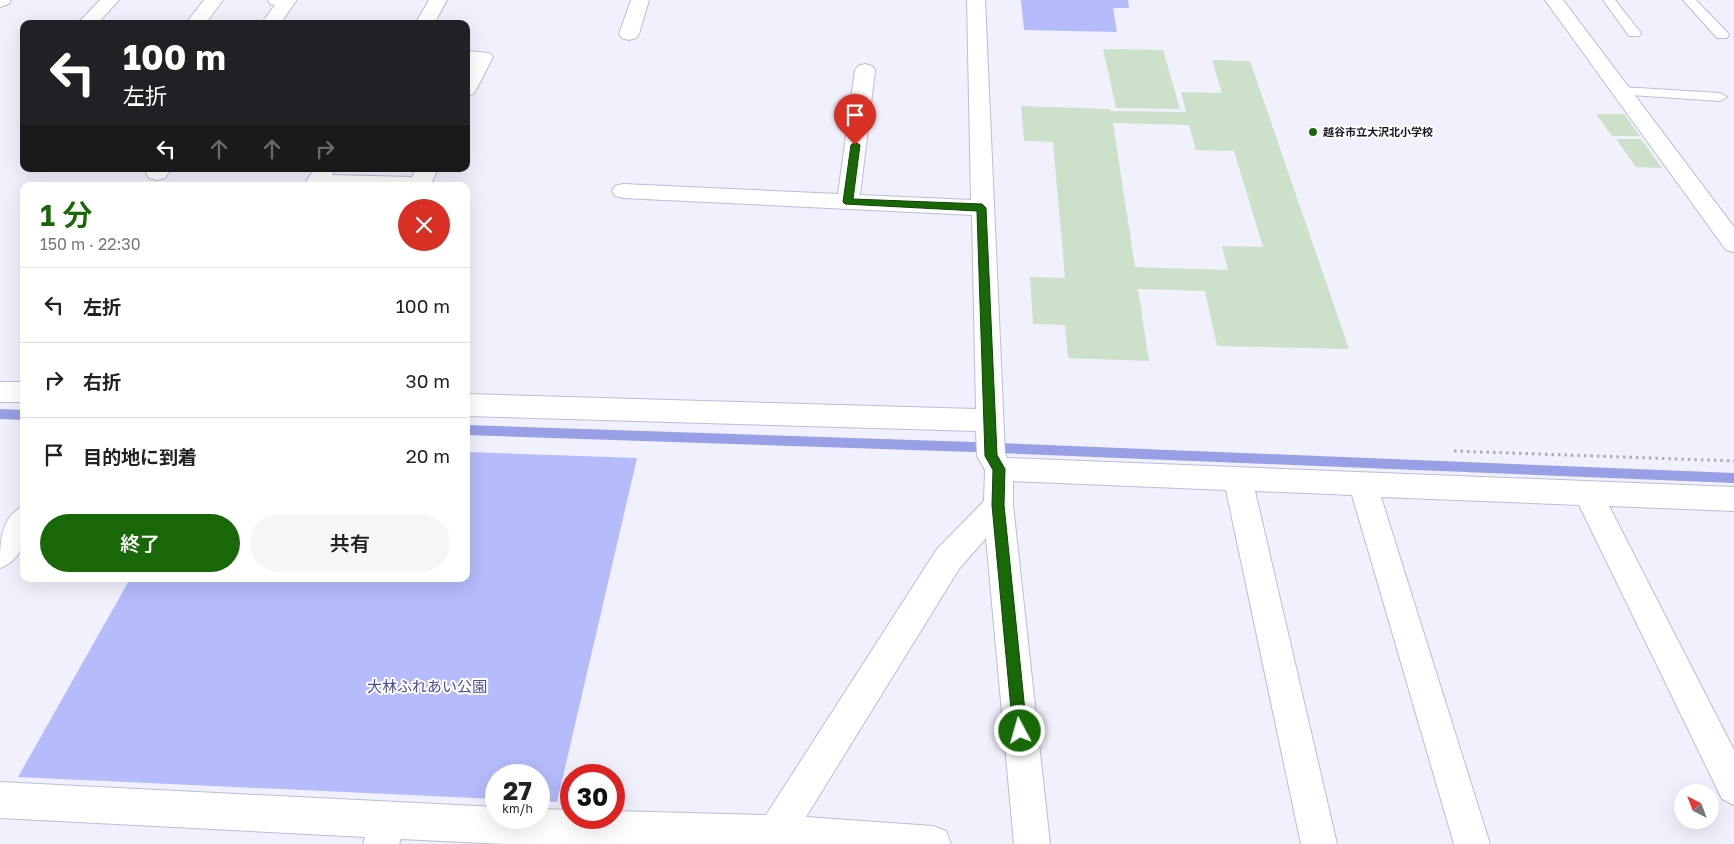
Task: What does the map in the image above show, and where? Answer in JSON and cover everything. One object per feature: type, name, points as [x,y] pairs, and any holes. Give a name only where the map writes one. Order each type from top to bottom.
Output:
[{"type":"street","points":[[90,20],[110,0]]},
{"type":"street","points":[[198,20],[214,0]]},
{"type":"street","points":[[273,20],[287,1],[277,0]]},
{"type":"street","points":[[426,20],[438,0]]},
{"type":"street","points":[[629,34],[640,0]]},
{"type":"street","points":[[976,0],[991,456],[999,469],[998,505],[1032,844]]},
{"type":"street","points":[[1554,0],[1730,233]]},
{"type":"street","points":[[470,58],[483,58],[470,82]]},
{"type":"street","points":[[848,202],[865,70]]},
{"type":"street","points":[[623,191],[982,208]]},
{"type":"street","points":[[0,392],[20,392]]},
{"type":"street","points":[[470,405],[991,420]]},
{"type":"street","points":[[999,469],[1734,499]]},
{"type":"street","points":[[1238,479],[1319,844]]},
{"type":"street","points":[[1363,484],[1472,844]]},
{"type":"street","points":[[1588,494],[1734,787]]},
{"type":"street","points":[[762,837],[948,559],[998,505]]},
{"type":"street","points":[[0,555],[20,525]]},
{"type":"street","points":[[0,800],[385,832],[527,827],[932,844]]},
{"type":"lane","points":[[1609,0],[1634,33]]},
{"type":"lane","points":[[1689,0],[1722,35]]},
{"type":"lane","points":[[1621,91],[1720,97]]},
{"type":"green space","points":[[1021,0],[1128,0],[1129,8],[1113,8],[1117,32],[1024,30]]},
{"type":"green space","name":"大林ふれあい公園","points":[[470,452],[637,458],[566,764],[560,764],[560,789],[557,802],[550,802],[550,764],[485,764],[485,798],[18,777],[128,582],[470,582]]},
{"type":"building","points":[[1103,49],[1163,50],[1180,109],[1116,108]]},
{"type":"building","points":[[1212,60],[1250,61],[1349,349],[1217,346],[1205,291],[1138,289],[1149,361],[1068,358],[1065,325],[1033,324],[1030,277],[1065,278],[1053,142],[1024,141],[1021,106],[1110,109],[1110,111],[1186,112],[1181,92],[1222,93]],"holes":[[[1113,123],[1189,125],[1196,150],[1234,151],[1263,247],[1222,246],[1228,270],[1135,267]]]},
{"type":"building","points":[[1596,114],[1624,114],[1640,136],[1612,136]]},
{"type":"building","points":[[1616,139],[1641,139],[1662,168],[1636,167]]},
{"type":"waterway","points":[[0,414],[20,415]]},
{"type":"waterway","points":[[470,430],[973,447],[1734,478]]},
{"type":"place","name":"越谷市立大沢北小学校","points":[[1313,132]]},
{"type":"route","points":[[855,145],[848,202],[982,208],[991,456],[999,469],[998,505],[1020,731]]}]
